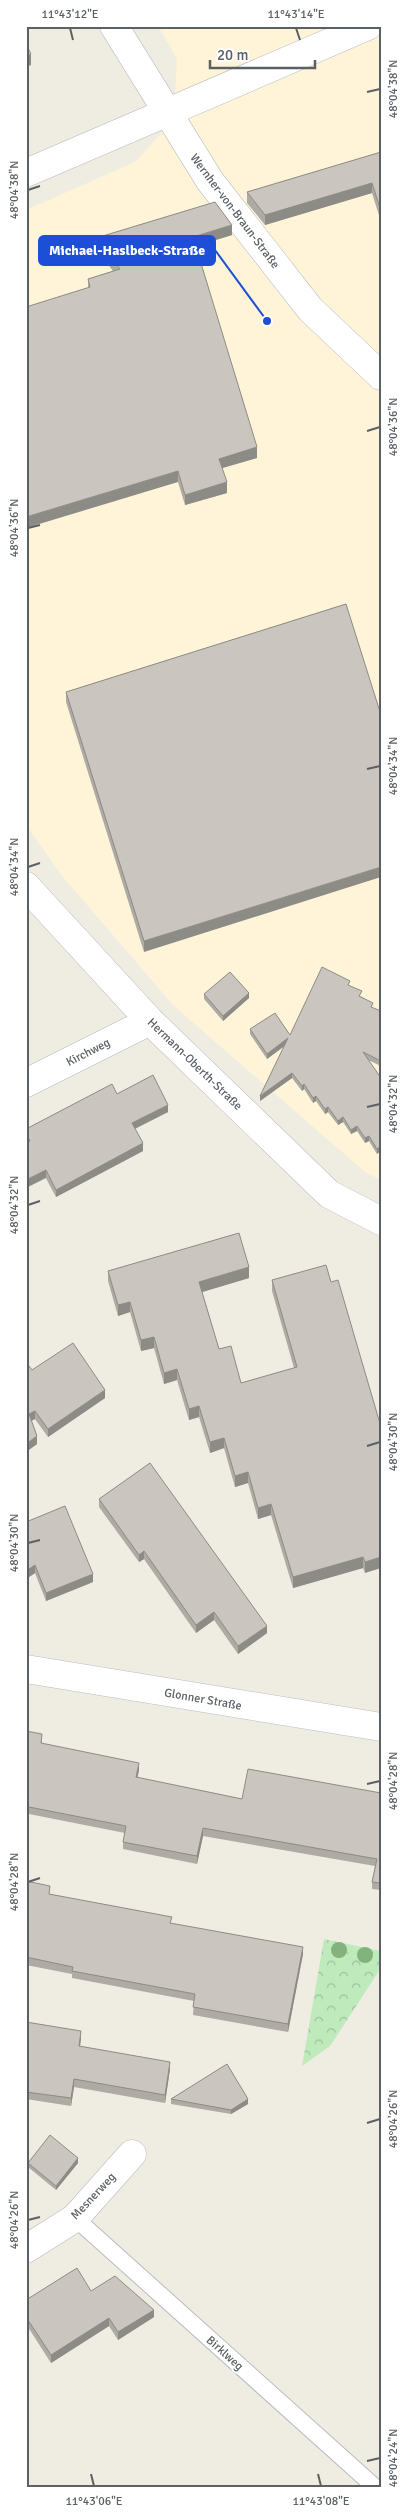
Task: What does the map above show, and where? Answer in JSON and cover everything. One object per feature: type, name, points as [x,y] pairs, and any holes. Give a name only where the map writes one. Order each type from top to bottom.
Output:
[{"type":"street","name":"Wernher-von-Braun-Straße","points":[[114,26],[166,114],[210,181],[310,309],[381,376]]},
{"type":"street","points":[[26,173],[368,26]]},
{"type":"street","name":"Hermann-Oberth-Straße","points":[[26,886],[150,1021],[329,1194],[381,1221]]},
{"type":"street","name":"Kirchweg","points":[[26,1083],[150,1021]]},
{"type":"street","name":"Glonner Straße","points":[[26,1669],[381,1727]]},
{"type":"street","name":"Mesnerweg","points":[[26,2249],[74,2218],[132,2154]]},
{"type":"lane","name":"Birklweg","points":[[74,2218],[376,2488]]},
{"type":"shaded area","points":[[158,26],[381,26],[381,1180],[365,1172],[174,1006],[62,876],[26,825],[26,210],[135,162],[174,120],[177,59]]},
{"type":"green space","points":[[324,1939],[380,1951],[381,1968],[330,2046],[302,2066]]},
{"type":"building","points":[[26,44],[31,54],[26,57]]},
{"type":"building","points":[[381,152],[381,211],[372,183],[265,215],[247,192]]},
{"type":"building","points":[[215,202],[232,225],[193,237],[257,447],[219,459],[227,482],[185,495],[178,471],[26,517],[26,307],[90,287],[88,279],[120,269],[96,238]]},
{"type":"building","points":[[346,604],[381,715],[381,867],[144,941],[66,692]]},
{"type":"building","points":[[322,967],[350,981],[348,985],[362,991],[359,996],[373,1003],[371,1007],[381,1011],[381,1061],[363,1052],[381,1078],[381,1146],[377,1149],[369,1136],[365,1138],[357,1126],[351,1130],[343,1117],[338,1121],[328,1107],[325,1109],[316,1096],[313,1098],[304,1084],[302,1086],[292,1073],[260,1096],[288,1038],[267,1054],[250,1029],[275,1013],[290,1035]]},
{"type":"building","points":[[230,972],[249,993],[223,1016],[204,994]]},
{"type":"building","points":[[153,1075],[168,1105],[132,1123],[143,1143],[56,1190],[46,1170],[26,1180],[26,1143],[30,1141],[26,1134],[26,1129],[112,1084],[117,1094]]},
{"type":"building","points":[[239,1233],[249,1267],[199,1282],[219,1349],[231,1346],[241,1383],[297,1367],[272,1280],[326,1265],[331,1282],[338,1280],[381,1427],[381,1557],[365,1562],[363,1557],[293,1577],[271,1504],[258,1508],[248,1472],[235,1476],[224,1438],[210,1442],[199,1406],[189,1409],[177,1369],[164,1373],[154,1337],[141,1340],[130,1302],[118,1305],[108,1271]]},
{"type":"building","points":[[73,1343],[105,1390],[48,1429],[35,1411],[29,1414],[37,1436],[26,1444],[26,1362],[32,1370]]},
{"type":"building","points":[[150,1463],[267,1626],[238,1646],[214,1612],[196,1625],[144,1551],[139,1555],[99,1499]]},
{"type":"building","points":[[65,1506],[93,1574],[46,1593],[35,1565],[26,1571],[26,1522]]},
{"type":"building","points":[[26,1731],[42,1734],[41,1743],[139,1763],[136,1777],[242,1799],[248,1769],[381,1793],[381,1883],[372,1882],[377,1859],[203,1828],[197,1856],[123,1842],[126,1826],[29,1807],[26,1822]]},
{"type":"building","points":[[26,1881],[50,1886],[49,1894],[172,1917],[170,1923],[303,1947],[288,2024],[193,2007],[195,1994],[72,1971],[73,1967],[26,1957]]},
{"type":"building","points":[[26,2022],[81,2031],[79,2046],[170,2062],[165,2095],[74,2079],[71,2098],[26,2092]]},
{"type":"building","points":[[227,2064],[248,2099],[231,2110],[171,2099]]},
{"type":"building","points":[[50,2135],[78,2158],[56,2186],[28,2163]]},
{"type":"building","points":[[77,2268],[91,2291],[115,2276],[154,2310],[118,2332],[109,2318],[51,2355],[26,2317],[26,2300]]},
{"type":"place","name":"Michael-Haslbeck-Straße","points":[[267,321]]}]
